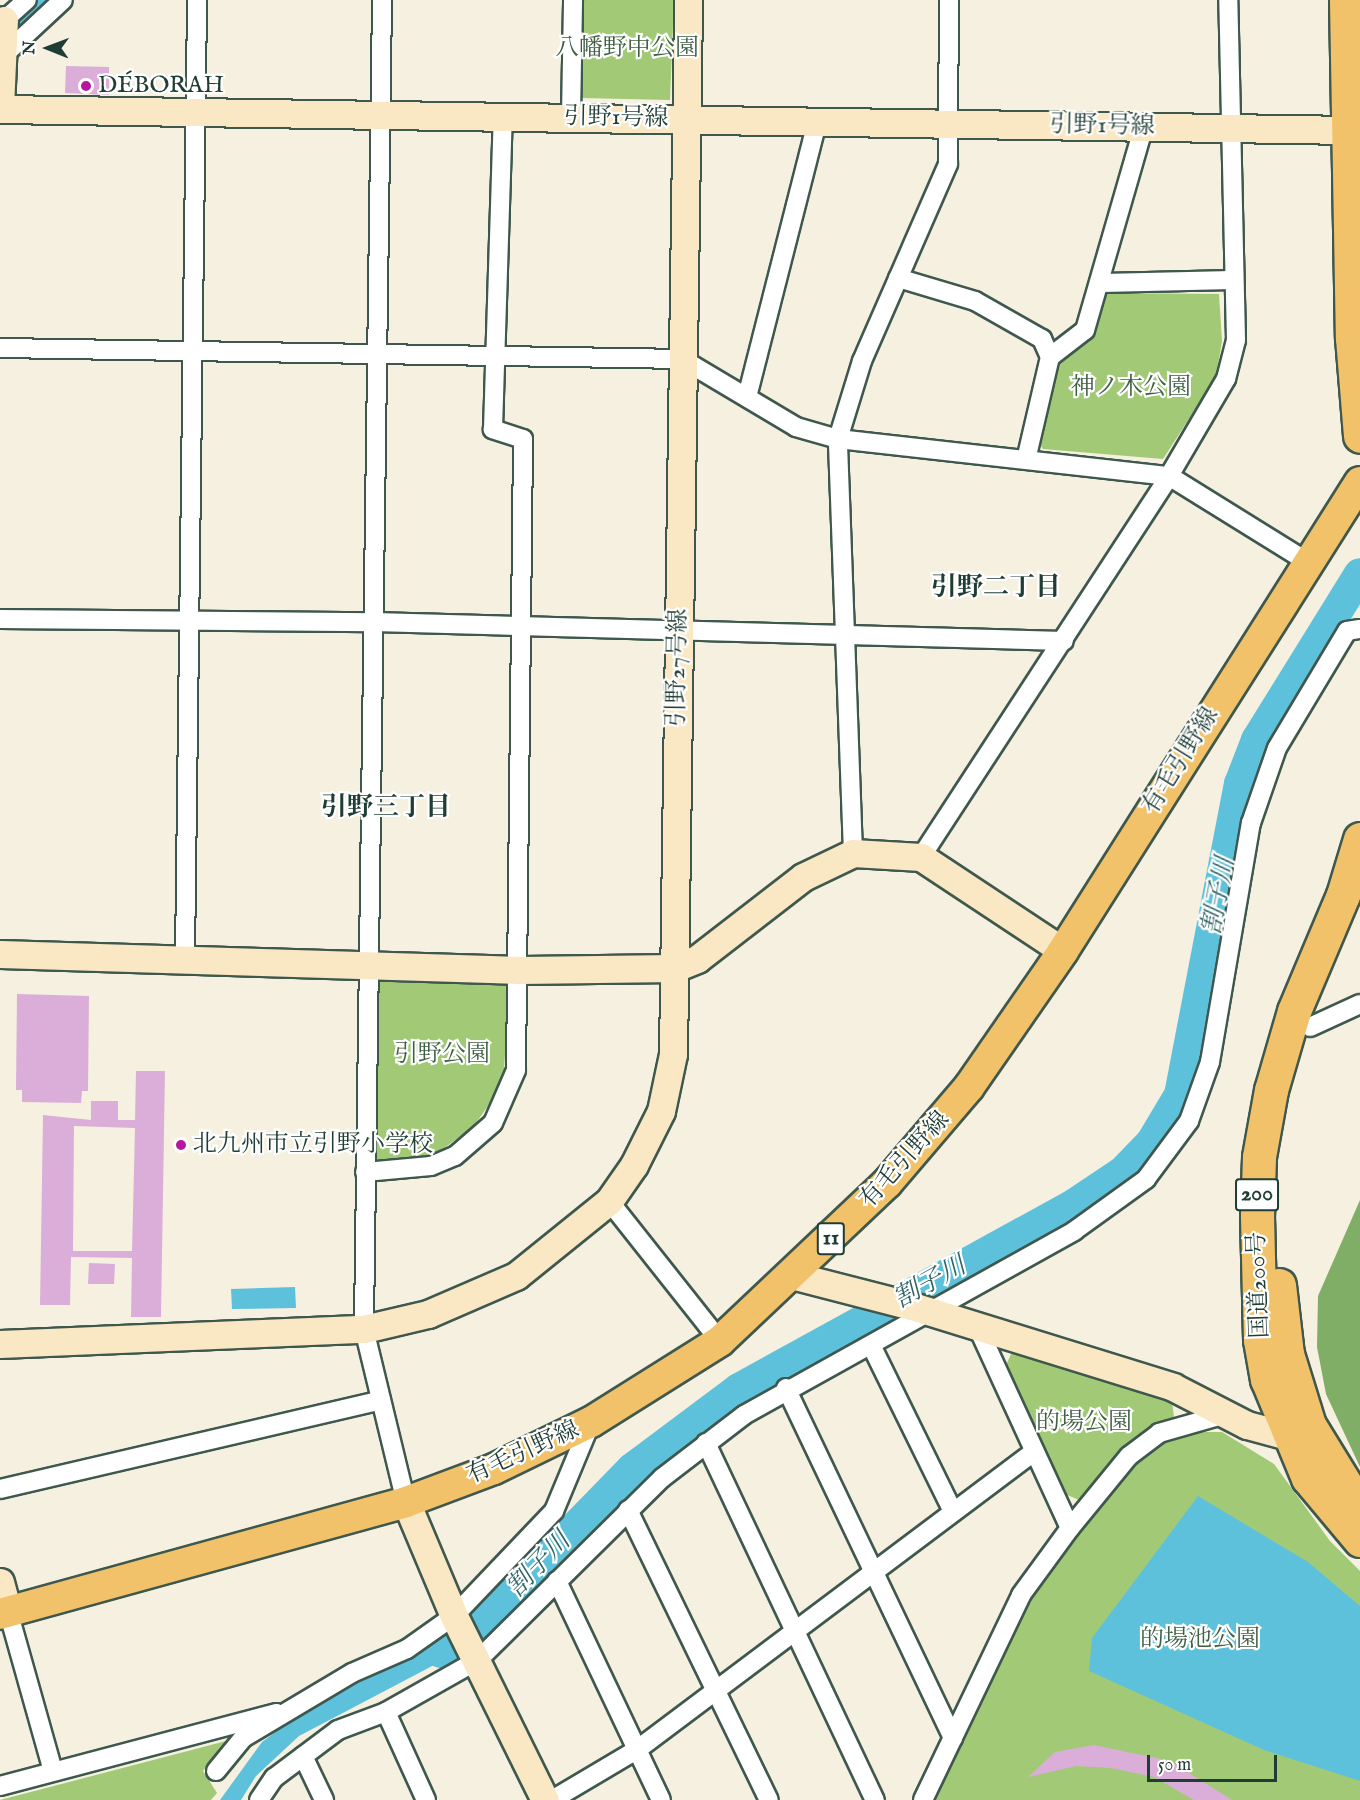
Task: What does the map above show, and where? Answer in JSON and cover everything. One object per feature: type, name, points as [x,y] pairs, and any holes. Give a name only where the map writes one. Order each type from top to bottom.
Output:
[{"type":"highway","points":[[1346,0],[1351,130]]},
{"type":"highway","points":[[1351,0],[1352,338],[1360,436]]},
{"type":"highway","name":"国道200号","points":[[1360,839],[1343,895],[1294,1011],[1259,1156],[1260,1340],[1298,1430],[1324,1502],[1360,1539]]},
{"type":"highway","name":"国道200号","points":[[1360,907],[1310,1028],[1286,1113],[1278,1189],[1282,1325],[1298,1430],[1360,1508]]},
{"type":"main road","name":"有毛引野線","points":[[4,1612],[406,1502],[494,1469],[591,1422],[720,1341],[795,1276],[887,1183],[969,1087],[1063,951],[1306,561],[1360,482]]},
{"type":"street","points":[[0,108],[5,53],[4,16],[27,0]]},
{"type":"street","points":[[5,53],[63,0]]},
{"type":"street","points":[[185,957],[197,0]]},
{"type":"street","points":[[382,0],[363,1329],[406,1502],[454,1616],[476,1655],[545,1800]]},
{"type":"street","points":[[571,117],[573,0]]},
{"type":"street","name":"引野27号線","points":[[0,1344],[363,1329],[477,1297],[542,1257],[609,1201],[661,1112],[674,1054],[688,0]]},
{"type":"street","points":[[853,853],[838,439],[862,361],[948,164],[946,124],[948,0]]},
{"type":"street","points":[[921,857],[1064,641],[1169,476],[1226,379],[1236,340],[1228,0]]},
{"type":"street","name":"引野1号線","points":[[0,108],[1351,130]]},
{"type":"street","points":[[365,1173],[431,1166],[455,1156],[493,1123],[516,1070],[521,970],[523,439],[493,429],[499,358],[504,118]]},
{"type":"street","points":[[747,397],[817,122]]},
{"type":"street","points":[[1050,357],[1085,330],[1144,126]]},
{"type":"street","points":[[898,278],[975,301],[1042,339],[1050,357],[1026,460]]},
{"type":"street","points":[[1100,283],[1234,280]]},
{"type":"street","points":[[0,348],[499,358],[682,359],[796,427],[838,439],[1169,476],[1306,561]]},
{"type":"street","points":[[0,619],[374,622],[521,629],[846,634],[1064,641]]},
{"type":"street","points":[[259,1800],[274,1778],[338,1730],[386,1712],[476,1655],[557,1581],[628,1510],[706,1443],[786,1388],[871,1345],[920,1308],[1074,1232],[1146,1179],[1189,1121],[1210,1062],[1251,823],[1277,748],[1347,631],[1360,628]]},
{"type":"street","points":[[0,954],[185,957],[369,966],[521,970],[675,968],[697,959],[803,877],[853,853],[921,857],[1063,951]]},
{"type":"street","points":[[1310,1028],[1360,1004]]},
{"type":"street","points":[[609,1201],[720,1341]]},
{"type":"street","points":[[795,1276],[920,1308],[978,1328],[1173,1387],[1226,1414],[1298,1430]]},
{"type":"street","points":[[978,1328],[1032,1453],[1070,1528]]},
{"type":"street","points":[[871,1345],[953,1512]]},
{"type":"street","points":[[786,1388],[953,1738]]},
{"type":"street","points":[[0,1490],[381,1400]]},
{"type":"street","points":[[923,1800],[1021,1595],[1070,1528],[1128,1456],[1159,1433],[1226,1414]]},
{"type":"street","points":[[216,1771],[243,1738],[286,1711],[407,1649],[454,1616],[554,1511],[591,1422]]},
{"type":"street","points":[[706,1443],[875,1800]]},
{"type":"street","points":[[552,1800],[638,1749],[874,1574],[1032,1453]]},
{"type":"street","points":[[628,1510],[769,1800]]},
{"type":"street","points":[[557,1581],[661,1800]]},
{"type":"street","points":[[0,1582],[4,1612],[53,1771]]},
{"type":"street","points":[[0,1786],[286,1711]]},
{"type":"street","points":[[386,1712],[426,1800]]},
{"type":"street","points":[[303,1756],[324,1800]]},
{"type":"green space","name":"八幡野中公園","points":[[582,0],[674,0],[670,100],[581,98]]},
{"type":"green space","name":"神ノ木公園","points":[[1105,293],[1219,294],[1222,341],[1216,377],[1163,459],[1043,449],[1038,441],[1057,370],[1066,354],[1093,333]]},
{"type":"green space","name":"引野公園","points":[[379,980],[510,983],[503,1084],[474,1126],[432,1157],[382,1163],[376,1159]]},
{"type":"green space","points":[[1360,1200],[1360,1467],[1326,1394],[1317,1347],[1318,1296]]},
{"type":"green space","name":"的場公園","points":[[1012,1352],[1172,1401],[1174,1417],[1144,1431],[1079,1500],[1065,1494],[1006,1365]]},
{"type":"green space","name":"的場池公園","points":[[1196,1432],[1222,1432],[1274,1464],[1330,1541],[1360,1571],[1360,1800],[930,1800],[1025,1603],[1137,1462],[1172,1438]]},
{"type":"green space","points":[[226,1741],[203,1771],[217,1793],[211,1800],[0,1800]]},
{"type":"water","points":[[295,1287],[296,1308],[232,1309],[231,1289]]},
{"type":"water","points":[[1198,1496],[1308,1562],[1360,1606],[1360,1781],[1264,1750],[1089,1671],[1092,1638]]},
{"type":"water","points":[[448,1632],[457,1653],[299,1736],[256,1776],[241,1800],[220,1800],[262,1742],[309,1707],[414,1655]]},
{"type":"building","points":[[66,66],[109,67],[109,95],[65,93]]},
{"type":"building","points":[[17,994],[89,996],[88,1091],[82,1091],[81,1103],[22,1102],[22,1090],[16,1090]]},
{"type":"building","points":[[136,1071],[165,1071],[161,1317],[131,1317],[132,1258],[71,1257],[70,1305],[40,1305],[43,1115],[91,1120],[91,1101],[118,1101],[118,1120],[135,1120]],"holes":[[[74,1126],[135,1128],[132,1251],[73,1251]]]},
{"type":"building","points":[[89,1263],[115,1264],[114,1284],[88,1284]]},
{"type":"building","points":[[1094,1745],[1170,1761],[1232,1800],[1194,1800],[1154,1777],[1111,1768],[1076,1766],[1028,1777],[1055,1752]]},
{"type":"waterway","points":[[0,39],[42,0]]},
{"type":"waterway","name":"割子川","points":[[441,1652],[489,1616],[632,1469],[739,1389],[1075,1204],[1123,1172],[1152,1142],[1180,1095],[1240,784],[1257,740],[1360,574]]},
{"type":"place","name":"DÉBORAH","points":[[86,86]]},
{"type":"place","name":"北九州市立引野小学校","points":[[181,1145]]},
{"type":"district","name":"引野二丁目","points":[[996,588]]},
{"type":"district","name":"引野三丁目","points":[[386,808]]}]
